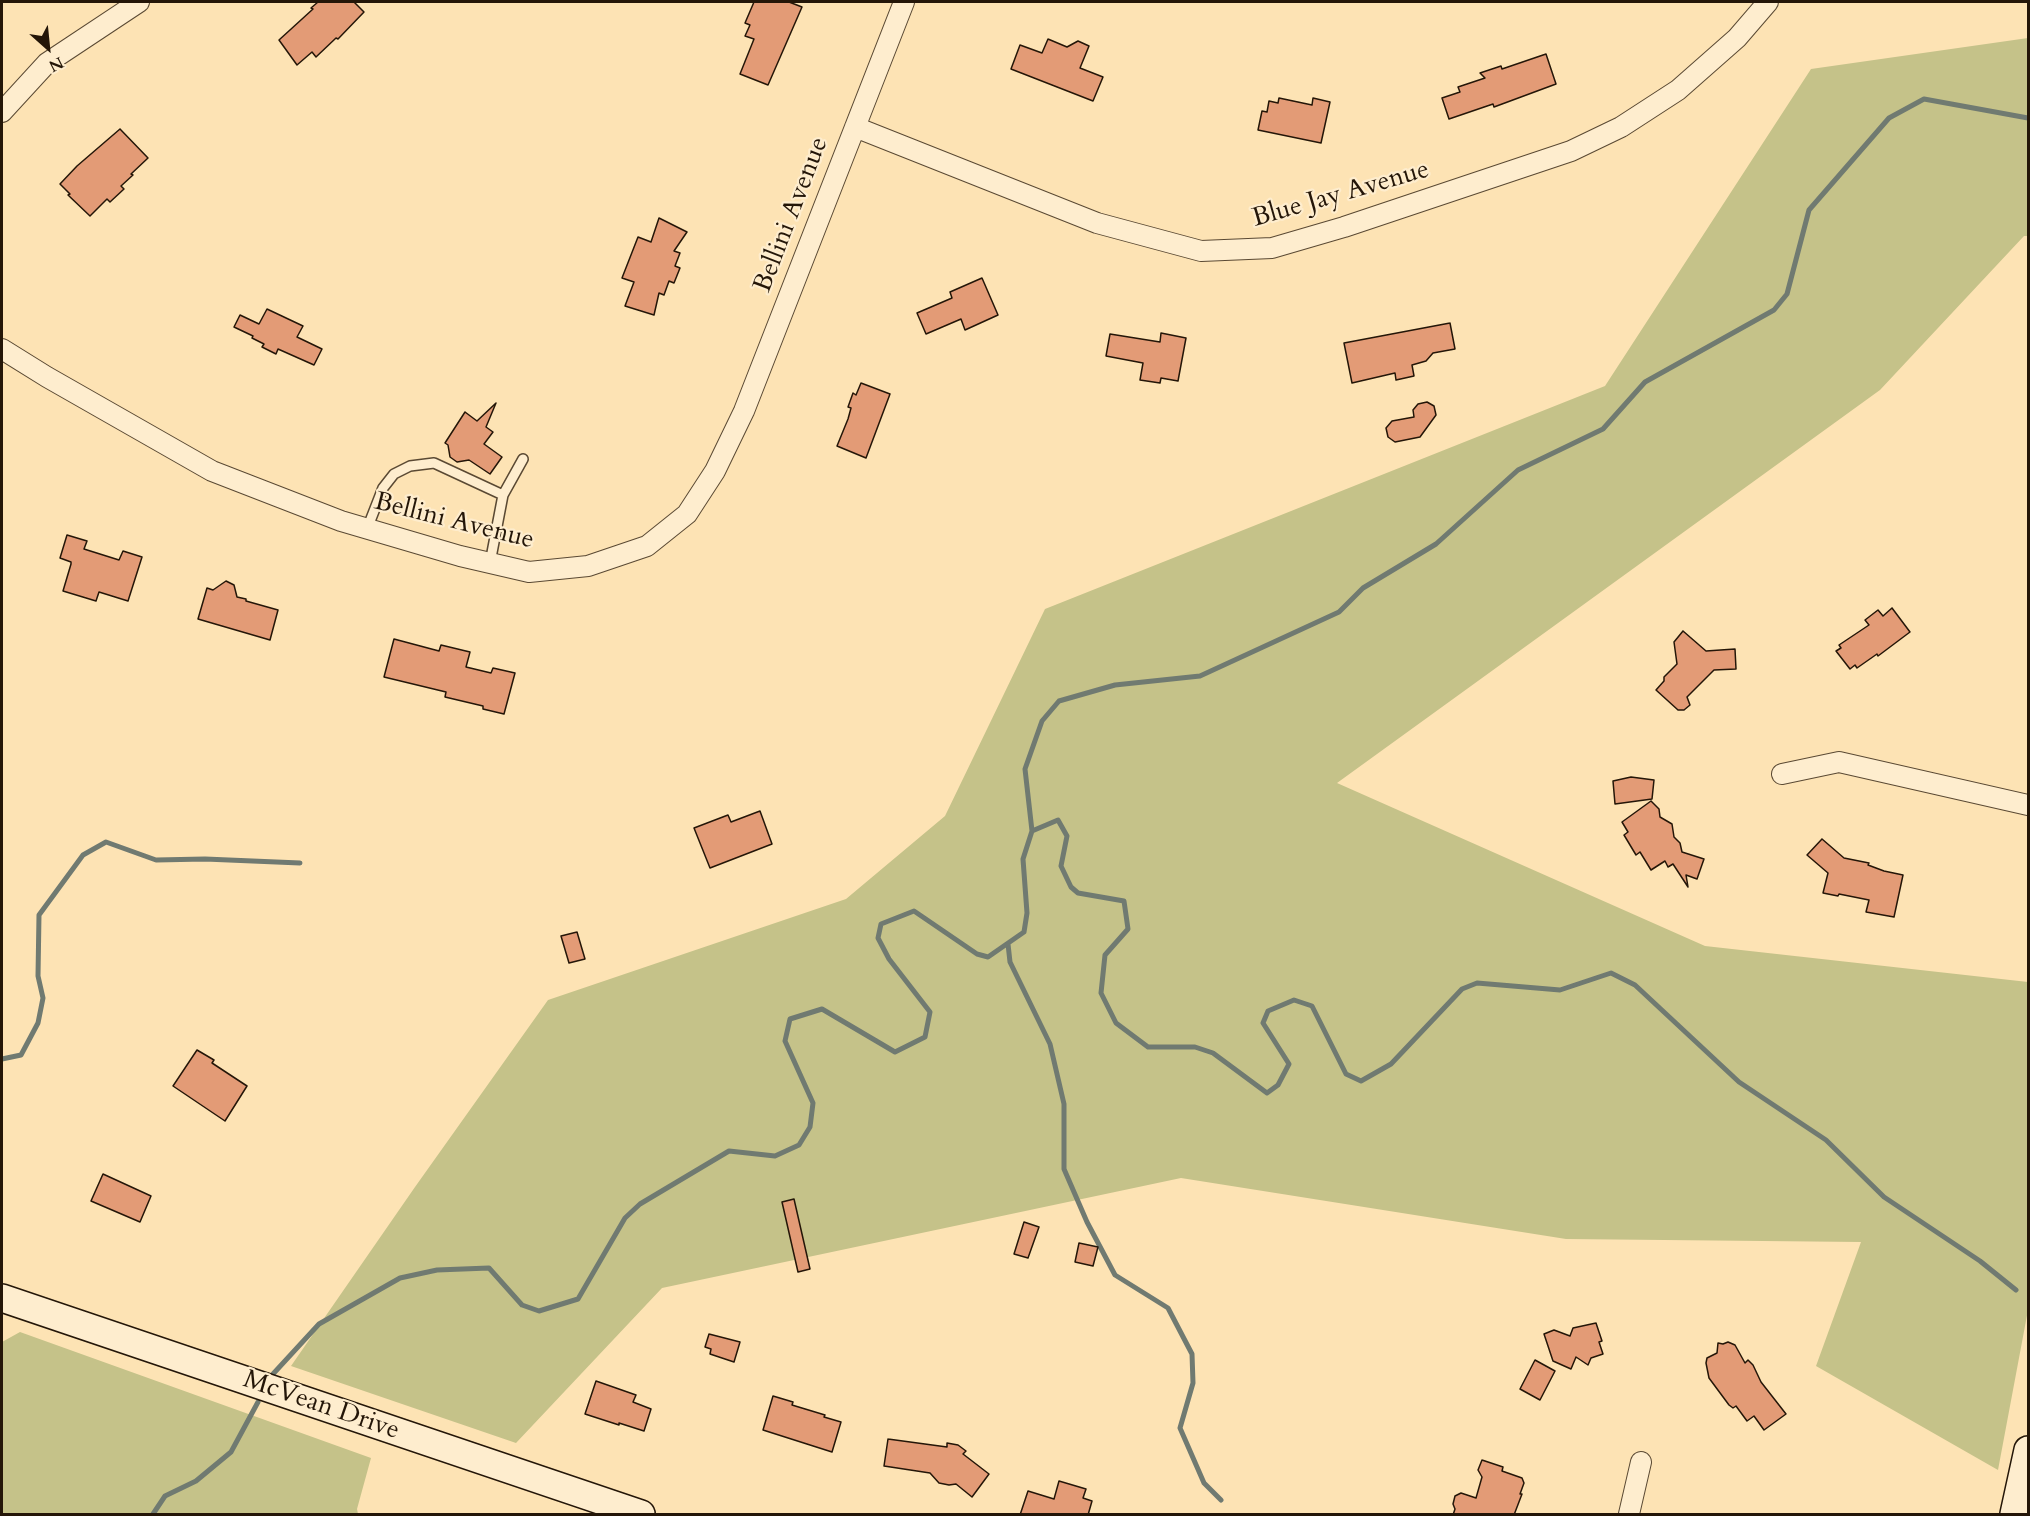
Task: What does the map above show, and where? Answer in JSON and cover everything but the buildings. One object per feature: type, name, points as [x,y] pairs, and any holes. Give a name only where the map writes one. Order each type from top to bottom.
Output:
[{"type":"main road","name":"McVean Drive","points":[[2,1298],[641,1515]]},
{"type":"main road","points":[[2014,1515],[2028,1450]]},
{"type":"street","points":[[2,112],[47,63],[139,2]]},
{"type":"street","name":"Bellini Avenue","points":[[2,349],[212,471],[367,529],[529,572],[588,566],[647,546],[687,514],[716,471],[744,411],[904,2]]},
{"type":"street","name":"Blue Jay Avenue","points":[[855,127],[1097,223],[1201,251],[1272,248],[1344,227],[1571,151],[1611,131],[1678,90],[1737,38],[1768,2]]},
{"type":"street","points":[[1782,774],[1839,762],[2028,805]]},
{"type":"street","points":[[1629,1515],[1641,1462]]},
{"type":"lane","points":[[490,563],[503,495],[523,459]]},
{"type":"lane","points":[[367,529],[383,488],[394,474],[410,466],[434,463],[503,495]]},
{"type":"shaded area","points":[[2028,38],[2028,236],[2024,236],[1880,390],[1337,783],[1705,946],[2028,982],[2028,1310],[1998,1470],[1816,1366],[1861,1242],[1566,1239],[1181,1178],[662,1288],[516,1443],[291,1366],[548,1000],[846,899],[945,816],[1045,609],[1605,386],[1811,69]]},
{"type":"shaded area","points":[[20,1332],[371,1458],[357,1509],[358,1514],[2,1514],[2,1342]]},
{"type":"waterway","points":[[273,1374],[319,1324],[400,1278],[437,1270],[489,1268],[522,1305],[539,1311],[578,1299],[625,1218],[640,1204],[729,1151],[775,1156],[799,1145],[810,1127],[813,1103],[785,1041],[790,1019],[822,1009],[895,1052],[925,1037],[930,1012],[889,959],[878,938],[881,924],[914,911],[977,954],[988,957],[1024,932],[1027,913],[1023,859],[1032,831],[1025,769],[1042,721],[1059,701],[1115,685],[1200,676],[1339,612],[1363,588],[1436,544],[1518,470],[1603,429],[1645,382],[1774,310],[1787,294],[1809,210],[1889,118],[1924,99],[2028,118]]},
{"type":"waterway","points":[[1032,831],[1058,820],[1067,836],[1061,866],[1071,887],[1078,893],[1124,901],[1128,929],[1105,955],[1101,993],[1116,1023],[1148,1047],[1195,1047],[1213,1053],[1267,1093],[1278,1085],[1289,1064],[1263,1023],[1268,1011],[1294,1000],[1312,1006],[1346,1074],[1361,1081],[1391,1064],[1462,989],[1477,983],[1560,990],[1611,973],[1635,985],[1739,1082],[1826,1140],[1884,1197],[1980,1261],[2016,1290]]},
{"type":"waterway","points":[[2,1059],[21,1055],[38,1023],[43,998],[38,976],[39,915],[83,855],[106,842],[156,860],[205,859],[300,863]]},
{"type":"waterway","points":[[1008,944],[1010,962],[1050,1044],[1064,1104],[1064,1169],[1087,1222],[1115,1275],[1168,1308],[1192,1354],[1193,1383],[1180,1428],[1204,1483],[1221,1500]]},
{"type":"waterway","points":[[153,1514],[165,1496],[196,1481],[231,1452],[258,1402]]}]
